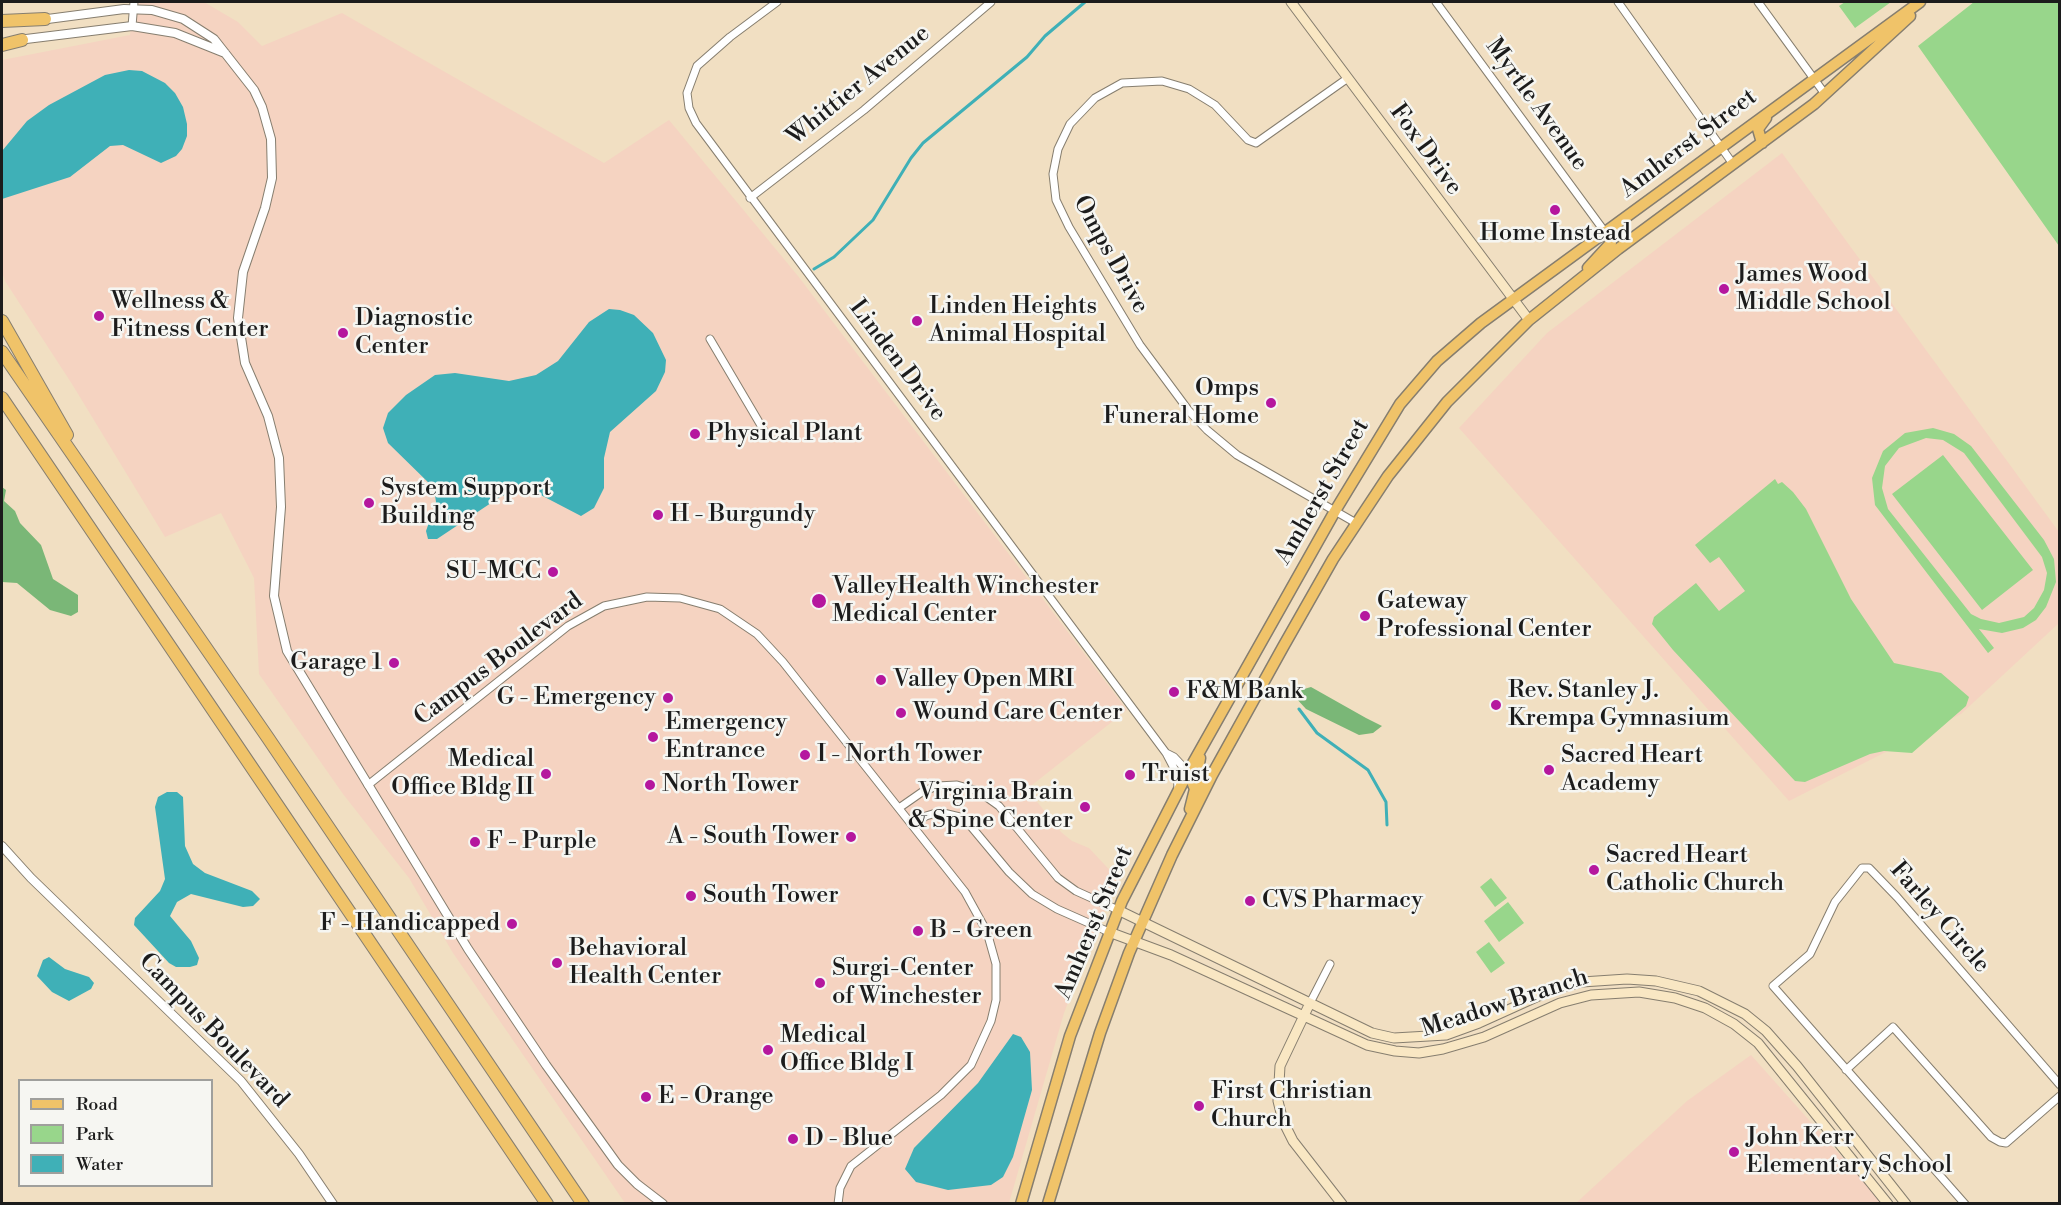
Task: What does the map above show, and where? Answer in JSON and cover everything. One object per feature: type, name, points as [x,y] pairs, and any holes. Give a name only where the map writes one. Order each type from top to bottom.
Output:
[{"type":"highway","points":[[2,21],[45,19]]},
{"type":"highway","points":[[2,44],[22,40]]},
{"type":"highway","points":[[2,321],[28,371],[109,506]]},
{"type":"highway","points":[[2,352],[583,1203]]},
{"type":"highway","points":[[2,398],[547,1203]]},
{"type":"highway","points":[[2,408],[52,474]]},
{"type":"highway","points":[[559,1167],[587,1203]]},
{"type":"main road","name":"Fox Drive","points":[[1292,2],[1529,320]]},
{"type":"main road","name":"Amherst Street","points":[[1021,1203],[1070,1036],[1118,910],[1188,772],[1384,426],[1418,381],[1457,343],[1812,79],[1922,2]]},
{"type":"main road","name":"Amherst Street","points":[[1048,1203],[1096,1043],[1135,941],[1185,829],[1283,647],[1356,523],[1416,440],[1448,402],[1529,320],[1581,278],[1825,94],[1922,2]]},
{"type":"main road","points":[[1762,143],[1758,133],[1759,126],[1776,106]]},
{"type":"main road","points":[[1581,278],[1611,243],[1611,238],[1605,232]]},
{"type":"main road","points":[[1202,748],[1198,770],[1205,789]]},
{"type":"main road","points":[[1185,829],[1195,789],[1188,772]]},
{"type":"main road","points":[[1118,910],[1310,1003],[1288,1045],[1278,1074],[1279,1108],[1293,1141],[1342,1203]]},
{"type":"main road","points":[[1109,932],[1135,941],[1303,1017]]},
{"type":"main road","name":"Meadow Branch","points":[[1310,1003],[1372,1033],[1394,1038],[1422,1038],[1446,1035],[1479,1023],[1552,990],[1582,982],[1627,979],[1656,981],[1699,991],[1745,1014],[1766,1031],[1797,1066],[1906,1203]]},
{"type":"main road","name":"Meadow Branch","points":[[1303,1017],[1367,1045],[1419,1053],[1443,1049],[1484,1037],[1560,1003],[1591,995],[1639,992],[1675,998],[1705,1008],[1734,1024],[1758,1043],[1888,1203]]},
{"type":"street","name":"Linden Drive","points":[[777,2],[704,58],[692,74],[688,83],[687,100],[696,123],[1166,753],[1177,774],[1178,792]]},
{"type":"street","name":"Whittier Avenue","points":[[750,198],[864,110],[991,2]]},
{"type":"street","name":"Myrtle Avenue","points":[[1436,2],[1605,232]]},
{"type":"street","points":[[1617,2],[1733,164]]},
{"type":"street","points":[[1758,2],[1825,94]]},
{"type":"street","points":[[132,26],[134,5]]},
{"type":"street","points":[[2,27],[134,5],[183,18],[207,32],[254,90],[267,123],[272,148],[269,195],[243,272],[238,318],[245,363],[267,416],[279,458],[281,507],[274,576],[278,621],[293,665],[468,949],[605,1148],[631,1178],[663,1203]]},
{"type":"street","points":[[22,40],[132,26],[175,33],[225,53]]},
{"type":"street","name":"Omps Drive","points":[[1348,78],[1256,143],[1248,140],[1215,105],[1189,89],[1162,81],[1122,83],[1095,98],[1082,110],[1064,134],[1055,160],[1053,181],[1056,200],[1126,324],[1190,411],[1215,437],[1237,454],[1356,523]]},
{"type":"street","points":[[710,339],[766,434]]},
{"type":"street","name":"Campus Boulevard","points":[[368,785],[578,619],[614,603],[661,596],[711,606],[738,620],[757,634],[783,662],[965,892],[982,919],[994,955],[996,1000],[988,1031],[971,1065],[941,1095],[851,1166],[840,1188],[838,1203]]},
{"type":"street","name":"Linden Drive","points":[[1166,753],[1174,757],[1188,772]]},
{"type":"street","points":[[899,808],[922,792],[937,786],[957,785],[978,791],[999,806],[1058,878],[1076,891],[1118,910]]},
{"type":"street","points":[[912,825],[926,816],[939,812],[964,818],[1009,872],[1032,894],[1057,909],[1109,932]]},
{"type":"street","name":"Campus Boulevard","points":[[2,846],[31,878],[241,1081],[299,1154],[333,1203]]},
{"type":"street","name":"Farley Circle","points":[[1846,1070],[1773,986],[1810,954],[1835,902],[1862,868],[1869,868],[2060,1085]]},
{"type":"street","points":[[1310,1003],[1330,964]]},
{"type":"street","points":[[1965,1203],[1846,1070],[1893,1027],[1991,1137],[2006,1143],[2060,1096]]},
{"type":"shaded area","name":"ValleyHealth Winchester Medical Center","points":[[134,2],[204,2],[238,22],[262,46],[342,13],[604,163],[669,120],[798,276],[1127,710],[1027,789],[1061,832],[1072,841],[1089,848],[1119,880],[1093,937],[1064,1013],[1009,1203],[625,1203],[453,953],[409,878],[343,794],[259,674],[254,578],[221,513],[165,537],[72,384],[5,281],[2,272],[2,60],[130,35]]},
{"type":"shaded area","points":[[1782,153],[2059,532],[2059,623],[1961,714],[1789,801],[1459,428],[1547,333]]},
{"type":"shaded area","name":"John Kerr Elementary School","points":[[1751,1055],[1883,1203],[1575,1204],[1687,1101]]},
{"type":"green space","points":[[1845,2],[1891,2],[1855,28],[1839,6]]},
{"type":"green space","points":[[1974,2],[2059,2],[2059,246],[1918,46]]},
{"type":"green space","points":[[1933,428],[1954,434],[1971,446],[2044,540],[2054,559],[2056,582],[2046,607],[2036,620],[2023,628],[2002,633],[1979,629],[1994,648],[1988,653],[1875,505],[1872,478],[1883,451],[1905,433]],"holes":[[[1926,438],[1943,440],[1964,453],[2042,557],[2047,573],[2044,590],[2034,608],[2024,617],[1999,623],[1971,614],[1888,509],[1882,488],[1885,466],[1899,448]]]},
{"type":"green space","points":[[1943,455],[2033,570],[1982,610],[1892,494]]},
{"type":"green space","points":[[1775,479],[1778,484],[1782,482],[1793,492],[1806,509],[1851,599],[1894,663],[1941,673],[1969,697],[1966,706],[1912,753],[1884,751],[1870,754],[1805,782],[1795,781],[1673,650],[1652,624],[1654,617],[1696,583],[1719,611],[1745,591],[1719,557],[1710,563],[1695,545]]},
{"type":"green space","points":[[2,487],[6,490],[4,501],[15,511],[20,523],[41,545],[53,579],[78,595],[78,612],[71,616],[50,610],[17,583],[2,582]]},
{"type":"green space","points":[[1311,687],[1382,726],[1373,733],[1359,735],[1306,709],[1295,697],[1297,691]]},
{"type":"green space","points":[[1491,878],[1507,898],[1495,907],[1480,887]]},
{"type":"green space","points":[[1508,902],[1524,923],[1499,942],[1484,921]]},
{"type":"green space","points":[[1489,942],[1505,963],[1491,973],[1476,952]]},
{"type":"water","points":[[129,70],[142,71],[165,83],[175,93],[183,107],[187,136],[182,149],[176,156],[161,163],[123,145],[110,146],[70,177],[2,199],[2,151],[27,121],[49,105],[105,75]]},
{"type":"water","points":[[609,309],[634,315],[653,333],[666,360],[665,372],[656,391],[610,432],[604,458],[604,488],[594,508],[581,516],[535,492],[516,490],[500,497],[437,539],[428,539],[426,531],[436,502],[434,488],[388,443],[383,428],[388,413],[406,395],[435,375],[455,373],[509,381],[536,375],[558,361],[589,322]]},
{"type":"water","points":[[167,792],[177,792],[183,797],[185,846],[193,864],[205,873],[252,891],[260,899],[253,906],[243,907],[191,894],[177,902],[170,916],[191,941],[199,958],[197,965],[190,967],[176,967],[169,963],[134,925],[135,918],[160,891],[165,879],[155,807],[158,797]]},
{"type":"water","points":[[49,957],[65,969],[89,977],[94,983],[91,989],[69,1001],[52,992],[37,976],[43,960]]},
{"type":"water","points":[[1013,1034],[1021,1037],[1030,1052],[1032,1090],[1013,1157],[1003,1177],[991,1185],[948,1190],[916,1182],[905,1169],[914,1148],[978,1083]]},
{"type":"waterway","points":[[814,269],[834,257],[873,220],[911,158],[923,143],[1027,57],[1045,36],[1085,2]]},
{"type":"waterway","points":[[1299,709],[1317,733],[1368,770],[1386,802],[1387,825]]},
{"type":"place","name":"Home Instead","points":[[1555,210]]},
{"type":"place","name":"James Wood Middle School","points":[[1724,289]]},
{"type":"place","name":"Wellness & Fitness Center","points":[[99,316]]},
{"type":"place","name":"Linden Heights Animal Hospital","points":[[917,321]]},
{"type":"place","name":"Diagnostic Center","points":[[343,333]]},
{"type":"place","name":"Omps Funeral Home","points":[[1271,403]]},
{"type":"place","name":"Physical Plant","points":[[695,434]]},
{"type":"place","name":"System Support Building","points":[[369,503]]},
{"type":"place","name":"H - Burgundy","points":[[658,515]]},
{"type":"place","name":"SU-MCC","points":[[553,572]]},
{"type":"place","name":"ValleyHealth Winchester Medical Center","points":[[819,601]]},
{"type":"place","name":"Gateway Professional Center","points":[[1365,616]]},
{"type":"place","name":"Garage 1","points":[[394,663]]},
{"type":"place","name":"Valley Open MRI","points":[[881,680]]},
{"type":"place","name":"F&M Bank","points":[[1174,692]]},
{"type":"place","name":"G - Emergency","points":[[668,698]]},
{"type":"place","name":"Rev. Stanley J. Krempa Gymnasium","points":[[1496,705]]},
{"type":"place","name":"Wound Care Center","points":[[901,713]]},
{"type":"place","name":"Emergency Entrance","points":[[653,737]]},
{"type":"place","name":"I - North Tower","points":[[805,755]]},
{"type":"place","name":"Sacred Heart Academy","points":[[1549,770]]},
{"type":"place","name":"Medical Office Bldg II","points":[[546,774]]},
{"type":"place","name":"Truist","points":[[1130,775]]},
{"type":"place","name":"North Tower","points":[[650,785]]},
{"type":"place","name":"Virginia Brain & Spine Center","points":[[1085,807]]},
{"type":"place","name":"A - South Tower","points":[[851,837]]},
{"type":"place","name":"F - Purple","points":[[475,842]]},
{"type":"place","name":"Sacred Heart Catholic Church","points":[[1594,870]]},
{"type":"place","name":"South Tower","points":[[691,896]]},
{"type":"place","name":"CVS Pharmacy","points":[[1250,901]]},
{"type":"place","name":"F - Handicapped","points":[[512,924]]},
{"type":"place","name":"B - Green","points":[[918,931]]},
{"type":"place","name":"Behavioral Health Center","points":[[557,963]]},
{"type":"place","name":"Surgi-Center of Winchester","points":[[820,983]]},
{"type":"place","name":"Medical Office Bldg I","points":[[768,1050]]},
{"type":"place","name":"E - Orange","points":[[646,1097]]},
{"type":"place","name":"First Christian Church","points":[[1199,1106]]},
{"type":"place","name":"D - Blue","points":[[793,1139]]},
{"type":"place","name":"John Kerr Elementary School","points":[[1734,1152]]}]
